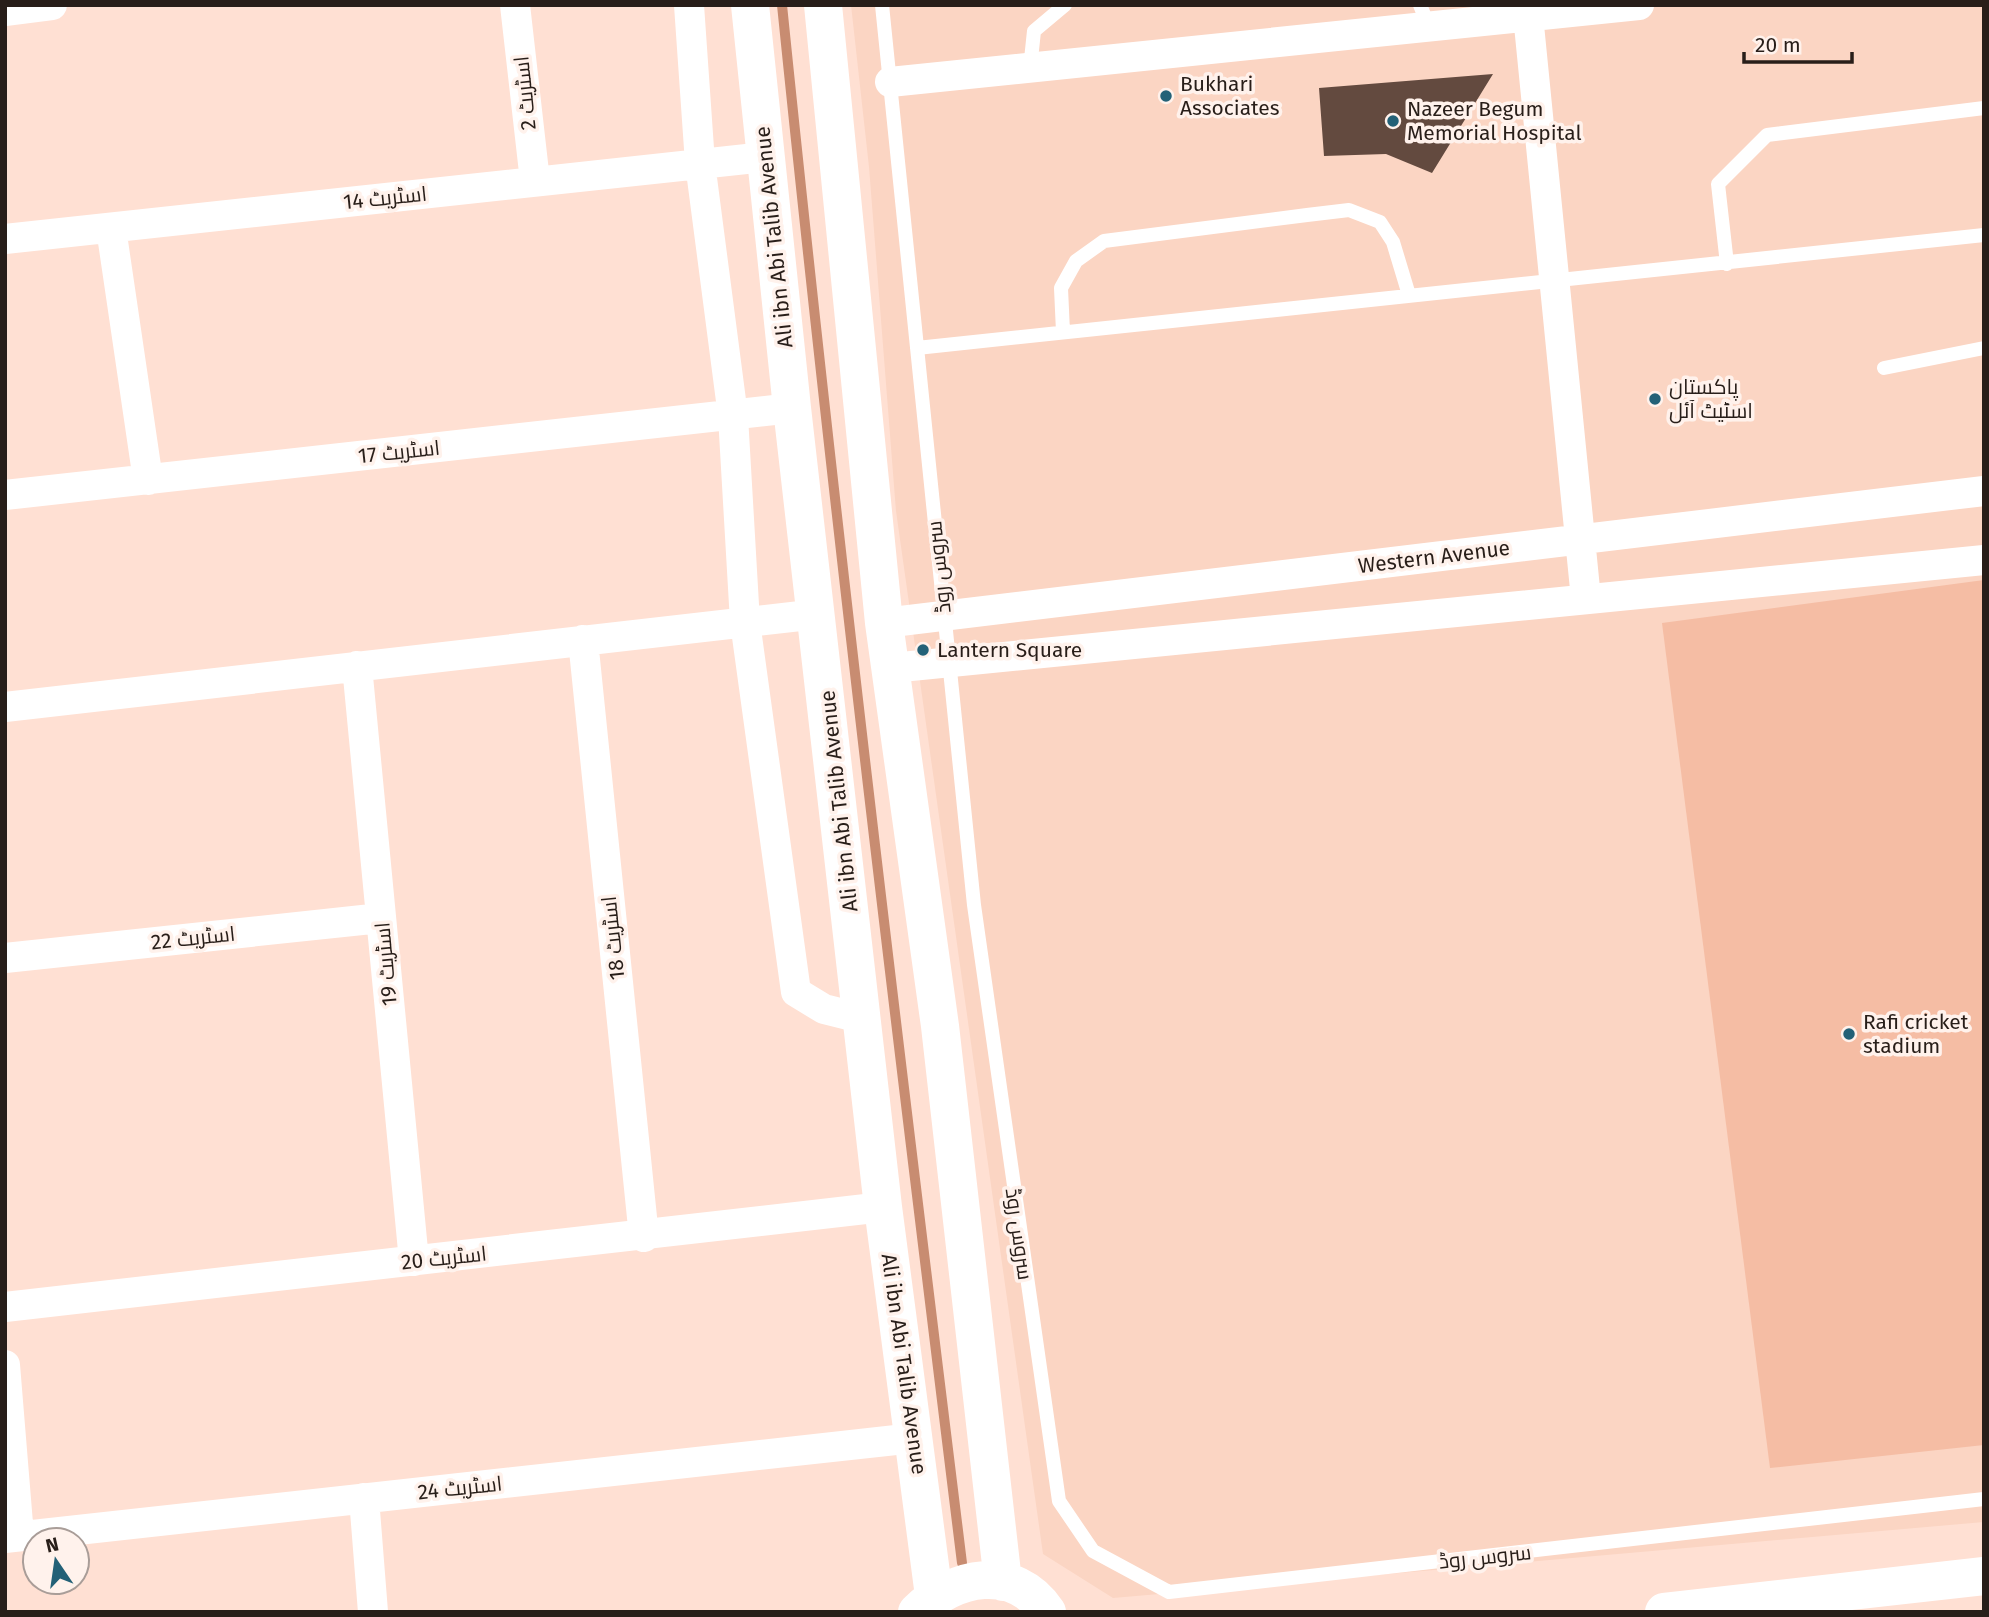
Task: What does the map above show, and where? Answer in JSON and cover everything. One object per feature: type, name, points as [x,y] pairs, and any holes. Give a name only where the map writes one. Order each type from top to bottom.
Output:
[{"type":"main road","name":"Ali ibn Abi Talib Avenue","points":[[750,5],[792,408],[818,614],[883,1207],[914,1438],[925,1604]]},
{"type":"main road","points":[[823,5],[884,623],[942,1040],[1003,1582]]},
{"type":"main road","points":[[1664,1612],[1984,1576]]},
{"type":"main road","points":[[925,1604],[955,1584],[979,1579],[1003,1582],[1025,1590],[1047,1612]]},
{"type":"street","points":[[5,11],[52,5]]},
{"type":"street","name":"اسٹریٹ 2","points":[[515,5],[535,181]]},
{"type":"street","points":[[690,5],[700,163],[733,416],[745,622],[796,992],[824,1009],[864,1019]]},
{"type":"street","points":[[890,82],[1030,69],[1425,17],[1639,5]]},
{"type":"street","points":[[1528,12],[1587,599]]},
{"type":"street","name":"اسٹریٹ 14","points":[[5,239],[765,157]]},
{"type":"street","points":[[111,228],[148,480]]},
{"type":"street","name":"اسٹریٹ 17","points":[[5,495],[792,408]]},
{"type":"street","name":"Western Avenue","points":[[884,623],[1984,491]]},
{"type":"street","points":[[891,668],[1984,560]]},
{"type":"street","points":[[5,707],[818,614]]},
{"type":"street","name":"اسٹریٹ 18","points":[[583,640],[643,1237]]},
{"type":"street","name":"اسٹریٹ 19","points":[[357,666],[414,1261]]},
{"type":"street","name":"اسٹریٹ 22","points":[[5,958],[381,918]]},
{"type":"street","name":"اسٹریٹ 20","points":[[5,1307],[643,1237],[883,1207]]},
{"type":"street","points":[[5,1365],[12,1537]]},
{"type":"street","name":"اسٹریٹ 24","points":[[12,1537],[914,1438]]},
{"type":"street","points":[[364,1498],[373,1612]]},
{"type":"lane","name":"سروس روڈ","points":[[882,5],[974,905],[1059,1501],[1093,1551],[1169,1592],[1984,1499]]},
{"type":"lane","points":[[1030,69],[1034,31],[1065,5]]},
{"type":"lane","points":[[1727,264],[1718,184],[1767,135],[1984,108]]},
{"type":"lane","points":[[1063,332],[1061,288],[1076,261],[1104,241],[1349,210],[1380,222],[1393,242],[1409,295]]},
{"type":"lane","points":[[917,348],[1984,235]]},
{"type":"lane","points":[[1884,368],[1984,348]]},
{"type":"shaded area","points":[[851,5],[1984,5],[1984,1522],[1113,1598],[1043,1554],[896,511],[869,167]]},
{"type":"shaded area","name":"Rafi cricket stadium","points":[[1984,580],[1984,1445],[1770,1468],[1662,623]]},
{"type":"building","name":"Nazeer Begum Memorial Hospital","points":[[1493,74],[1432,173],[1386,154],[1324,156],[1319,88]]},
{"type":"waterway","points":[[782,5],[845,590],[962,1563]]},
{"type":"place","name":"Bukhari Associates","points":[[1166,96]]},
{"type":"place","name":"Nazeer Begum Memorial Hospital","points":[[1393,121]]},
{"type":"place","name":"پاکستان اسٹیٹ آئل","points":[[1655,399]]},
{"type":"place","name":"Lantern Square","points":[[923,650]]},
{"type":"place","name":"Rafi cricket stadium","points":[[1849,1034]]}]
